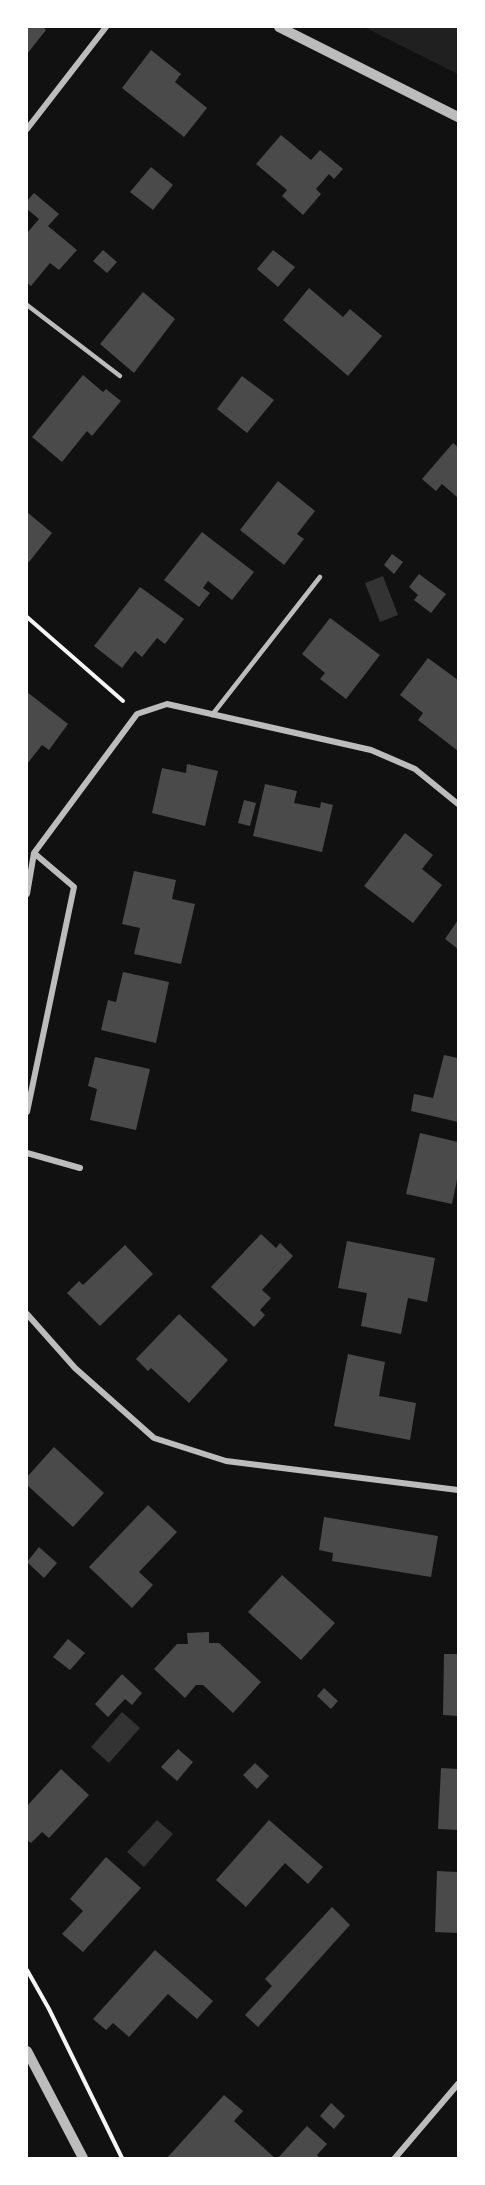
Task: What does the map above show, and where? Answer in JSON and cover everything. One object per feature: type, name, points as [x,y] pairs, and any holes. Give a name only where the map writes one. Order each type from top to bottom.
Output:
[{"type":"street","points":[[27,129],[106,27]]},
{"type":"street","points":[[279,27],[458,117]]},
{"type":"street","points":[[27,894],[34,853],[137,714],[167,704],[371,750],[415,769],[458,804]]},
{"type":"street","points":[[27,1112],[74,887],[34,853]]},
{"type":"street","points":[[27,1153],[80,1168]]},
{"type":"street","points":[[27,1314],[75,1368],[154,1437],[226,1461],[458,1490]]},
{"type":"street","points":[[27,2051],[83,2158]]},
{"type":"street","points":[[394,2158],[458,2084]]},
{"type":"lane","points":[[27,305],[120,376]]},
{"type":"lane","points":[[212,715],[320,577]]},
{"type":"path","points":[[27,617],[137,714]]},
{"type":"path","points":[[27,1971],[49,2009],[122,2158]]},
{"type":"shaded area","points":[[364,27],[458,27],[458,74]]},
{"type":"shaded area","points":[[383,576],[398,615],[380,622],[365,583]]},
{"type":"shaded area","points":[[122,1712],[140,1728],[109,1763],[91,1747]]},
{"type":"shaded area","points":[[157,1820],[173,1834],[144,1867],[127,1852]]},
{"type":"building","points":[[27,27],[43,27],[46,30],[27,54]]},
{"type":"building","points":[[151,50],[181,74],[175,82],[207,108],[184,137],[122,88]]},
{"type":"building","points":[[281,135],[311,160],[320,150],[343,169],[334,179],[329,174],[316,189],[321,194],[303,215],[282,196],[287,190],[256,164]]},
{"type":"building","points":[[151,167],[173,185],[153,210],[130,192]]},
{"type":"building","points":[[34,193],[59,214],[48,226],[77,250],[59,270],[50,263],[31,286],[27,283],[27,233],[39,219],[27,209],[27,201]]},
{"type":"building","points":[[103,250],[117,262],[107,273],[93,261]]},
{"type":"building","points":[[273,250],[295,267],[278,287],[257,269]]},
{"type":"building","points":[[309,288],[343,317],[350,309],[382,336],[348,376],[283,320]]},
{"type":"building","points":[[143,292],[175,319],[134,373],[100,344]]},
{"type":"building","points":[[83,375],[103,392],[106,389],[121,401],[92,436],[87,431],[62,462],[32,437]]},
{"type":"building","points":[[242,376],[274,400],[247,433],[217,409]]},
{"type":"building","points":[[453,443],[458,447],[458,498],[442,484],[436,491],[422,479]]},
{"type":"building","points":[[278,481],[315,511],[297,534],[304,539],[284,565],[240,530]]},
{"type":"building","points":[[27,512],[52,533],[29,562],[27,561]]},
{"type":"building","points":[[202,532],[254,572],[232,600],[208,581],[203,588],[210,593],[199,607],[164,580]]},
{"type":"building","points":[[392,554],[403,562],[394,574],[384,565]]},
{"type":"building","points":[[419,574],[446,594],[431,613],[414,600],[418,595],[409,587]]},
{"type":"building","points":[[140,587],[184,619],[165,644],[157,638],[142,657],[135,651],[122,668],[94,646]]},
{"type":"building","points":[[330,618],[380,655],[346,699],[320,679],[325,673],[302,654]]},
{"type":"building","points":[[428,658],[458,680],[458,751],[418,720],[423,713],[400,695]]},
{"type":"building","points":[[27,692],[68,724],[49,750],[42,745],[27,764]]},
{"type":"building","points":[[187,764],[218,771],[205,826],[152,813],[162,768],[186,773]]},
{"type":"building","points":[[265,784],[297,791],[294,803],[320,808],[321,802],[333,805],[322,852],[253,836]]},
{"type":"building","points":[[244,800],[256,803],[250,826],[238,823]]},
{"type":"building","points":[[405,833],[433,855],[422,869],[442,885],[413,923],[364,886]]},
{"type":"building","points":[[134,871],[176,880],[172,899],[195,904],[181,964],[134,954],[140,928],[122,924]]},
{"type":"building","points":[[458,920],[458,949],[445,939]]},
{"type":"building","points":[[123,972],[169,982],[156,1043],[101,1030],[108,1000],[116,1002]]},
{"type":"building","points":[[444,1055],[458,1058],[458,1122],[411,1111],[414,1094],[433,1098]]},
{"type":"building","points":[[95,1057],[150,1069],[136,1130],[90,1120],[97,1089],[88,1086]]},
{"type":"building","points":[[420,1133],[458,1142],[458,1175],[452,1204],[406,1194]]},
{"type":"building","points":[[261,1234],[276,1248],[280,1243],[293,1256],[262,1290],[271,1298],[260,1310],[265,1315],[254,1327],[211,1287]]},
{"type":"building","points":[[347,1241],[435,1258],[427,1302],[408,1298],[401,1334],[361,1326],[367,1293],[338,1288]]},
{"type":"building","points":[[125,1245],[153,1274],[100,1326],[67,1293],[79,1281],[83,1285]]},
{"type":"building","points":[[179,1314],[228,1360],[189,1403],[151,1368],[148,1371],[136,1359]]},
{"type":"building","points":[[348,1354],[385,1362],[379,1396],[416,1403],[410,1440],[334,1426]]},
{"type":"building","points":[[54,1447],[104,1493],[73,1527],[27,1485],[27,1477]]},
{"type":"building","points":[[148,1505],[177,1532],[139,1572],[153,1585],[132,1608],[89,1567]]},
{"type":"building","points":[[324,1517],[438,1536],[431,1577],[332,1561],[333,1553],[319,1550]]},
{"type":"building","points":[[39,1547],[57,1563],[44,1578],[27,1562]]},
{"type":"building","points":[[282,1575],[335,1623],[301,1660],[248,1612]]},
{"type":"building","points":[[209,1632],[209,1643],[219,1643],[261,1682],[233,1713],[203,1685],[196,1685],[185,1698],[154,1669],[177,1644],[188,1644],[187,1633]]},
{"type":"building","points":[[68,1639],[85,1653],[70,1670],[53,1657]]},
{"type":"building","points":[[444,1654],[458,1654],[458,1716],[443,1715]]},
{"type":"building","points":[[122,1674],[142,1693],[132,1705],[125,1699],[108,1717],[95,1704]]},
{"type":"building","points":[[324,1688],[338,1701],[331,1709],[317,1696]]},
{"type":"building","points":[[178,1749],[193,1762],[177,1781],[161,1767]]},
{"type":"building","points":[[255,1763],[269,1776],[257,1789],[243,1775]]},
{"type":"building","points":[[441,1768],[458,1769],[458,1830],[438,1829]]},
{"type":"building","points":[[61,1769],[89,1795],[49,1838],[42,1832],[31,1843],[27,1840],[27,1806]]},
{"type":"building","points":[[269,1820],[323,1867],[308,1884],[285,1863],[246,1907],[216,1880]]},
{"type":"building","points":[[106,1857],[141,1888],[83,1952],[62,1934],[83,1911],[70,1899]]},
{"type":"building","points":[[437,1871],[458,1872],[458,1933],[435,1932]]},
{"type":"building","points":[[332,1907],[350,1925],[258,2027],[245,2015],[272,1986],[265,1979]]},
{"type":"building","points":[[155,1950],[213,2001],[197,2019],[168,1994],[129,2037],[113,2023],[106,2030],[93,2019]]},
{"type":"building","points":[[224,2095],[243,2111],[234,2121],[275,2158],[167,2158]]},
{"type":"building","points":[[331,2103],[345,2116],[334,2129],[320,2116]]},
{"type":"building","points":[[307,2126],[327,2144],[317,2155],[320,2158],[278,2158]]}]
